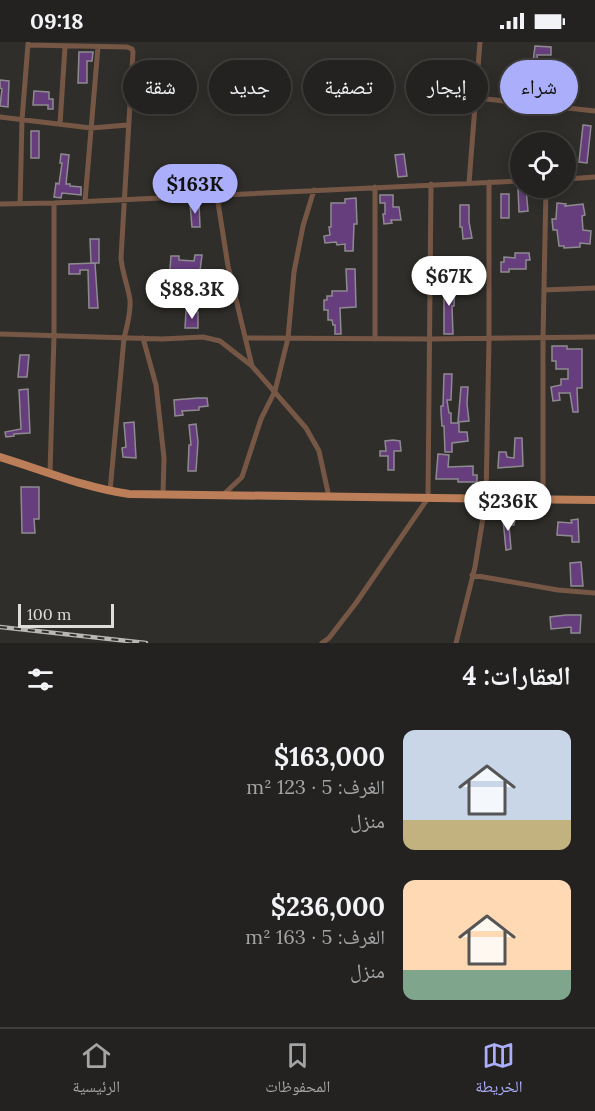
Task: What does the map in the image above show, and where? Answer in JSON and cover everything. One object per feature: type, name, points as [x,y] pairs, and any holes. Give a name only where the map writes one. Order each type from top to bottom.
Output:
[{"type":"main road","points":[[0,457],[110,491],[163,495],[595,500]]},
{"type":"street","points":[[479,60],[480,42]]},
{"type":"street","points":[[20,204],[22,120],[28,44],[65,47],[128,47],[132,49],[134,52],[121,258],[122,273],[130,300],[124,338],[110,491]]},
{"type":"street","points":[[60,124],[65,47]]},
{"type":"street","points":[[85,201],[99,47]]},
{"type":"street","points":[[488,99],[595,111]]},
{"type":"street","points":[[469,183],[475,114]]},
{"type":"street","points":[[0,117],[91,128],[128,125]]},
{"type":"street","points":[[576,178],[595,177]]},
{"type":"street","points":[[0,204],[510,181]]},
{"type":"street","points":[[456,643],[486,499],[489,182]]},
{"type":"street","points":[[322,643],[329,638],[356,603],[428,498],[431,184]]},
{"type":"street","points":[[375,187],[375,339]]},
{"type":"street","points":[[223,496],[242,477],[261,419],[275,391],[288,338],[294,272],[303,226],[314,190]]},
{"type":"street","points":[[217,196],[226,257],[252,366]]},
{"type":"street","points":[[543,499],[546,198]]},
{"type":"street","points":[[50,473],[54,335],[54,203]]},
{"type":"street","points":[[544,290],[595,288]]},
{"type":"street","points":[[0,334],[124,338],[203,337],[220,341],[252,366],[306,428],[319,451],[329,497]]},
{"type":"street","points":[[244,338],[595,337]]},
{"type":"street","points":[[143,338],[156,385],[164,458],[163,495]]},
{"type":"street","points":[[472,575],[558,590],[595,593]]},
{"type":"building","points":[[535,46],[551,47],[551,55],[537,55],[538,60],[533,60]]},
{"type":"building","points":[[79,52],[93,52],[92,61],[87,61],[87,83],[78,83]]},
{"type":"building","points":[[0,80],[9,81],[8,107],[0,106],[2,89]]},
{"type":"building","points":[[34,91],[49,92],[49,99],[53,99],[53,109],[48,109],[48,105],[33,105]]},
{"type":"building","points":[[583,125],[591,126],[587,163],[579,162]]},
{"type":"building","points":[[31,131],[39,131],[39,158],[31,158]]},
{"type":"building","points":[[61,154],[69,155],[66,184],[81,187],[81,195],[62,193],[61,198],[54,197],[56,183],[59,184]]},
{"type":"building","points":[[404,154],[407,176],[398,177],[395,155]]},
{"type":"building","points":[[501,194],[509,194],[509,218],[501,218]]},
{"type":"building","points":[[380,195],[393,195],[393,207],[399,207],[401,220],[391,220],[392,223],[384,224],[385,203],[380,203]]},
{"type":"building","points":[[356,198],[357,224],[354,224],[353,251],[345,251],[345,244],[325,243],[324,236],[330,235],[331,203],[345,203],[345,199]]},
{"type":"building","points":[[518,198],[527,198],[528,211],[519,212]]},
{"type":"building","points":[[199,203],[200,227],[192,227],[190,204]]},
{"type":"building","points":[[557,203],[566,204],[565,206],[583,204],[585,215],[582,216],[583,230],[591,231],[590,244],[580,243],[580,247],[559,246],[557,230],[553,230],[552,219],[556,219]]},
{"type":"building","points":[[460,205],[469,205],[472,238],[463,239],[462,227],[460,227]]},
{"type":"building","points":[[90,239],[99,239],[99,263],[91,263]]},
{"type":"building","points":[[515,253],[529,253],[530,260],[526,260],[526,269],[509,269],[509,272],[501,272],[501,262],[504,262],[504,257],[515,258]]},
{"type":"building","points":[[195,255],[202,255],[197,295],[189,294],[189,282],[169,281],[171,256],[179,256],[179,260],[194,261]]},
{"type":"building","points":[[95,263],[98,308],[89,308],[88,270],[80,270],[80,274],[69,274],[69,264]]},
{"type":"building","points":[[346,269],[355,269],[356,307],[340,308],[341,334],[335,334],[335,325],[332,320],[328,320],[328,310],[324,310],[324,300],[327,300],[327,296],[332,296],[332,291],[347,291]]},
{"type":"building","points":[[444,282],[455,283],[454,306],[452,306],[453,334],[444,334]]},
{"type":"building","points":[[186,311],[198,312],[198,328],[185,328]]},
{"type":"building","points":[[552,346],[582,349],[582,388],[577,388],[578,412],[573,412],[570,393],[559,393],[560,400],[553,401],[551,387],[561,385],[561,379],[568,379],[568,369],[556,369],[556,361],[552,361]]},
{"type":"building","points":[[20,355],[29,355],[27,377],[18,377]]},
{"type":"building","points":[[444,374],[452,374],[451,400],[447,400],[451,423],[459,423],[459,432],[467,432],[468,441],[452,443],[452,452],[445,452],[444,426],[442,426]]},
{"type":"building","points":[[461,387],[468,387],[469,421],[458,422]]},
{"type":"building","points":[[28,389],[30,433],[6,437],[5,432],[21,429],[19,390]]},
{"type":"building","points":[[207,398],[208,406],[199,407],[199,410],[182,411],[183,415],[175,416],[174,400]]},
{"type":"building","points":[[134,422],[136,458],[123,457],[122,448],[126,447],[124,423]]},
{"type":"building","points":[[196,424],[198,442],[196,471],[188,471],[189,445],[191,445],[189,425]]},
{"type":"building","points":[[515,438],[522,438],[523,466],[498,468],[499,452],[506,452],[507,457],[514,458]]},
{"type":"building","points":[[385,441],[400,441],[401,451],[394,451],[394,470],[388,470],[388,456],[380,456],[380,451],[386,451]]},
{"type":"building","points":[[438,454],[449,455],[448,467],[473,466],[473,475],[477,475],[477,482],[436,479]]},
{"type":"building","points":[[21,487],[39,487],[39,519],[34,519],[35,533],[22,533]]},
{"type":"building","points":[[503,519],[515,519],[514,525],[509,525],[511,549],[506,550]]},
{"type":"building","points":[[578,519],[579,542],[572,542],[572,536],[557,535],[558,522],[572,523],[571,520]]},
{"type":"building","points":[[581,562],[583,586],[571,586],[570,563]]},
{"type":"building","points":[[581,615],[580,633],[571,633],[571,627],[551,629],[550,617]]},
{"type":"railway","points":[[0,627],[146,643]]}]
